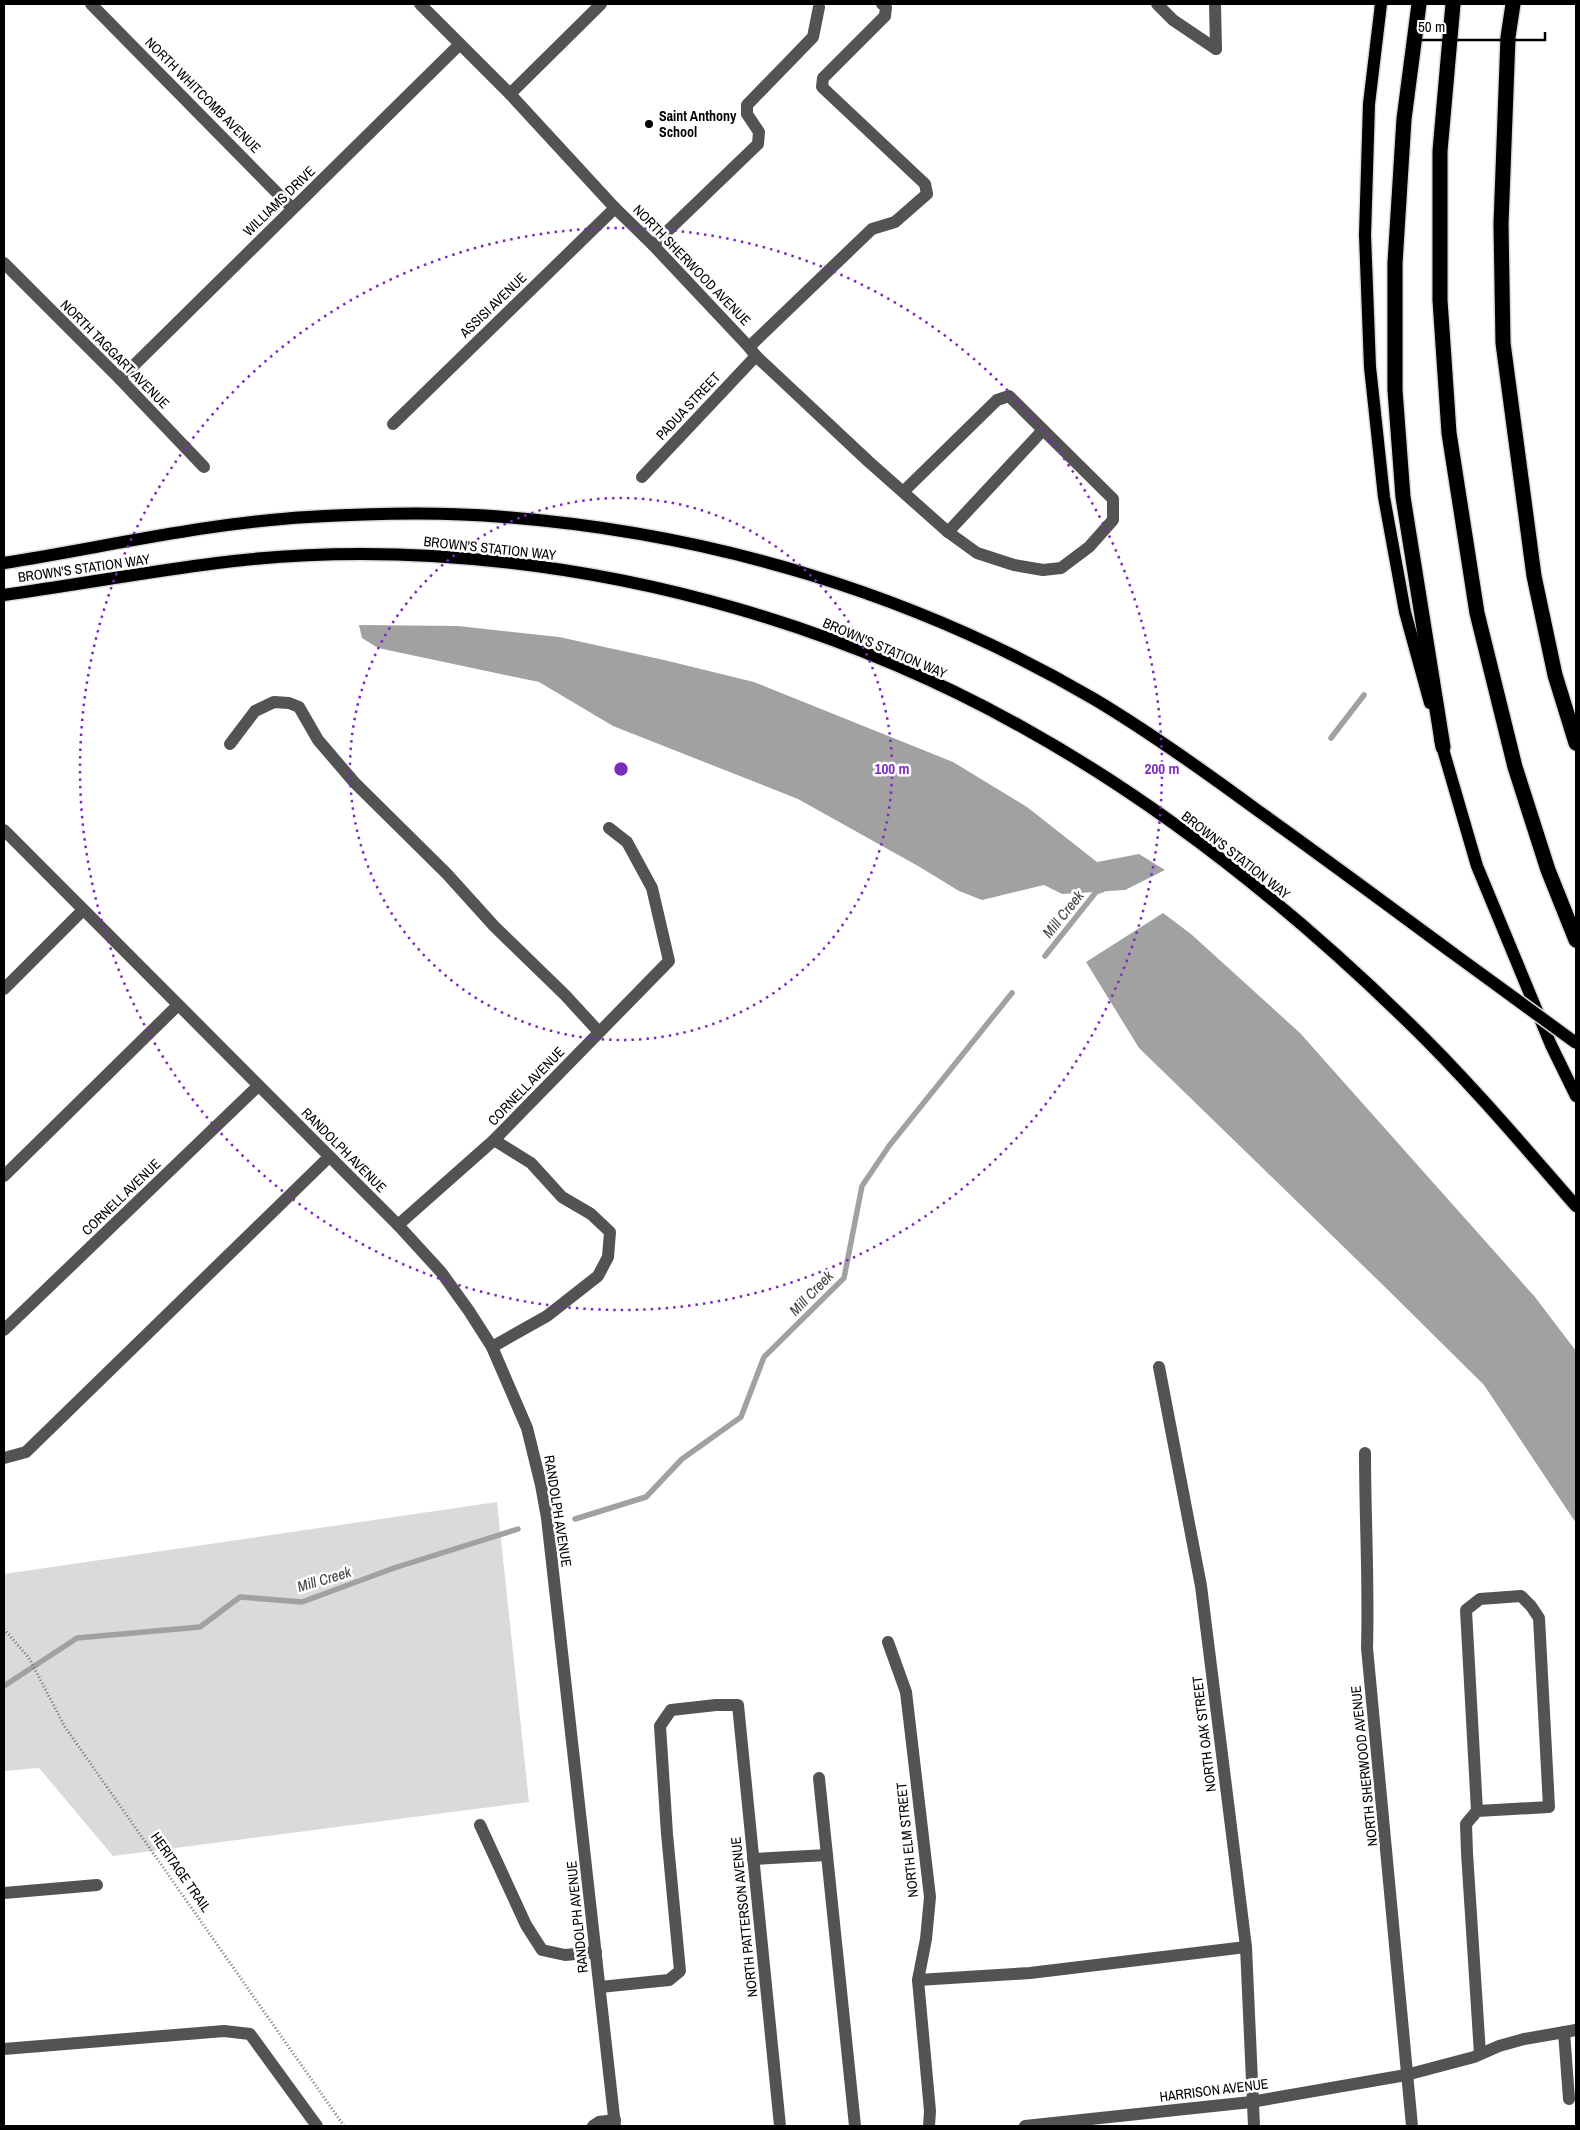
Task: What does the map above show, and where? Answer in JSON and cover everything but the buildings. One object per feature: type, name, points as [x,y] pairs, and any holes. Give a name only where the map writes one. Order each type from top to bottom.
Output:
[{"type":"highway","points":[[1419,4],[1404,119],[1395,263],[1395,390],[1402,496],[1443,747]]},
{"type":"highway","points":[[1453,4],[1440,151],[1440,300],[1449,433],[1476,612],[1513,758],[1548,870],[1576,940]]},
{"type":"highway","points":[[1513,4],[1508,37],[1501,224],[1503,343],[1534,576],[1555,675],[1576,743]]},
{"type":"main road","points":[[1380,4],[1369,104],[1365,226],[1370,367],[1384,497],[1405,612],[1477,866],[1550,1045],[1576,1096]]},
{"type":"main road","name":"BROWN'S STATION WAY","points":[[4,563],[212,528],[304,517],[437,514],[501,516],[634,532],[731,552],[826,579],[918,612],[1026,663],[1092,698],[1202,770],[1576,1043]]},
{"type":"main road","name":"BROWN'S STATION WAY","points":[[4,595],[219,563],[294,557],[430,556],[571,571],[645,586],[698,598],[774,620],[837,642],[896,666],[1021,726],[1115,783],[1233,870],[1302,925],[1406,1020],[1499,1118],[1576,1206]]},
{"type":"street","name":"NORTH WHITCOMB AVENUE","points":[[91,4],[292,208]]},
{"type":"street","name":"NORTH SHERWOOD AVENUE","points":[[420,4],[510,94],[615,208],[653,244],[752,352],[903,492],[951,534],[977,553],[1014,565],[1043,570],[1061,568],[1089,547],[1113,520],[1113,498],[1009,396],[997,400],[903,492]]},
{"type":"street","points":[[510,94],[601,4]]},
{"type":"street","name":"PADUA STREET","points":[[642,476],[752,352],[872,229],[895,222],[927,194],[925,184],[822,87],[823,78],[885,16],[886,8],[882,4]]},
{"type":"street","points":[[1156,4],[1173,20],[1216,49],[1215,4]]},
{"type":"street","points":[[653,244],[758,144],[759,132],[747,114],[748,105],[813,37],[819,5]]},
{"type":"street","name":"WILLIAMS DRIVE","points":[[120,379],[460,44]]},
{"type":"street","name":"ASSISI AVENUE","points":[[393,424],[615,208]]},
{"type":"street","name":"NORTH TAGGART AVENUE","points":[[4,263],[120,379],[204,467]]},
{"type":"street","points":[[951,534],[1043,430]]},
{"type":"street","points":[[230,744],[255,711],[274,702],[290,703],[299,707],[318,740],[354,782],[447,874],[494,926],[565,994],[599,1032]]},
{"type":"street","name":"CORNELL AVENUE","points":[[398,1225],[494,1140],[669,961],[652,888],[627,842],[609,828]]},
{"type":"street","name":"RANDOLPH AVENUE","points":[[4,830],[398,1225],[440,1272],[470,1311],[492,1347],[527,1428],[543,1493],[615,2123]]},
{"type":"street","points":[[4,989],[83,910]]},
{"type":"street","points":[[4,1176],[178,1005]]},
{"type":"street","name":"CORNELL AVENUE","points":[[4,1330],[258,1086]]},
{"type":"street","points":[[492,1347],[547,1316],[598,1276],[608,1257],[610,1232],[591,1214],[562,1196],[531,1162],[494,1140]]},
{"type":"street","points":[[4,1458],[26,1452],[329,1157]]},
{"type":"street","name":"NORTH OAK STREET","points":[[1159,1367],[1202,1586],[1246,1947],[1251,2102],[1254,2126]]},
{"type":"street","name":"NORTH SHERWOOD AVENUE","points":[[1365,1453],[1368,1591],[1367,1648],[1387,1842],[1406,2075],[1412,2126]]},
{"type":"street","points":[[1477,1811],[1550,1807],[1539,1618],[1521,1596],[1480,1599],[1466,1610],[1477,1811],[1466,1824],[1480,2054]]},
{"type":"street","name":"NORTH ELM STREET","points":[[888,1642],[906,1692],[930,1897],[926,1939],[918,1980],[930,2111],[929,2126]]},
{"type":"street","name":"NORTH PATTERSON AVENUE","points":[[600,1987],[669,1980],[680,1971],[667,1834],[660,1726],[670,1710],[716,1705],[738,1705],[780,2126]]},
{"type":"street","points":[[819,1778],[855,2126]]},
{"type":"street","points":[[480,1825],[526,1925],[542,1950],[565,1954],[596,1952]]},
{"type":"street","points":[[753,1859],[827,1855]]},
{"type":"street","points":[[4,1893],[98,1885]]},
{"type":"street","points":[[918,1980],[1030,1973],[1246,1947]]},
{"type":"street","points":[[4,2049],[224,2031],[250,2034],[317,2126]]},
{"type":"street","points":[[1569,2099],[1570,2031]]},
{"type":"street","name":"HARRISON AVENUE","points":[[1025,2126],[1093,2122],[1251,2102],[1406,2075],[1480,2054],[1524,2039],[1570,2031]]},
{"type":"street","points":[[593,2126],[599,2122],[615,2123]]},
{"type":"path","name":"HERITAGE TRAIL","points":[[4,1628],[29,1658],[65,1727],[344,2126]]},
{"type":"shaded area","points":[[359,625],[458,626],[559,637],[754,682],[953,762],[1027,807],[1097,862],[1139,854],[1165,870],[1125,890],[1062,894],[1044,885],[982,900],[959,891],[798,799],[613,726],[539,682],[378,648],[362,638]]},
{"type":"shaded area","points":[[1163,913],[1191,934],[1300,1033],[1535,1297],[1576,1351],[1576,1523],[1484,1385],[1139,1048],[1086,962]]},
{"type":"shaded area","points":[[497,1502],[529,1802],[113,1856],[39,1768],[4,1771],[4,1574]]},
{"type":"waterway","name":"Mill Creek","points":[[1331,738],[1364,695]]},
{"type":"waterway","name":"Mill Creek","points":[[1045,956],[1096,892],[1102,890]]},
{"type":"waterway","name":"Mill Creek","points":[[575,1519],[646,1497],[682,1459],[741,1417],[764,1357],[844,1278],[862,1186],[889,1146],[1012,993]]},
{"type":"waterway","name":"Mill Creek","points":[[4,1686],[77,1638],[200,1627],[240,1597],[302,1602],[394,1568],[518,1529]]},
{"type":"place","name":"Saint Anthony School","points":[[649,124]]}]
